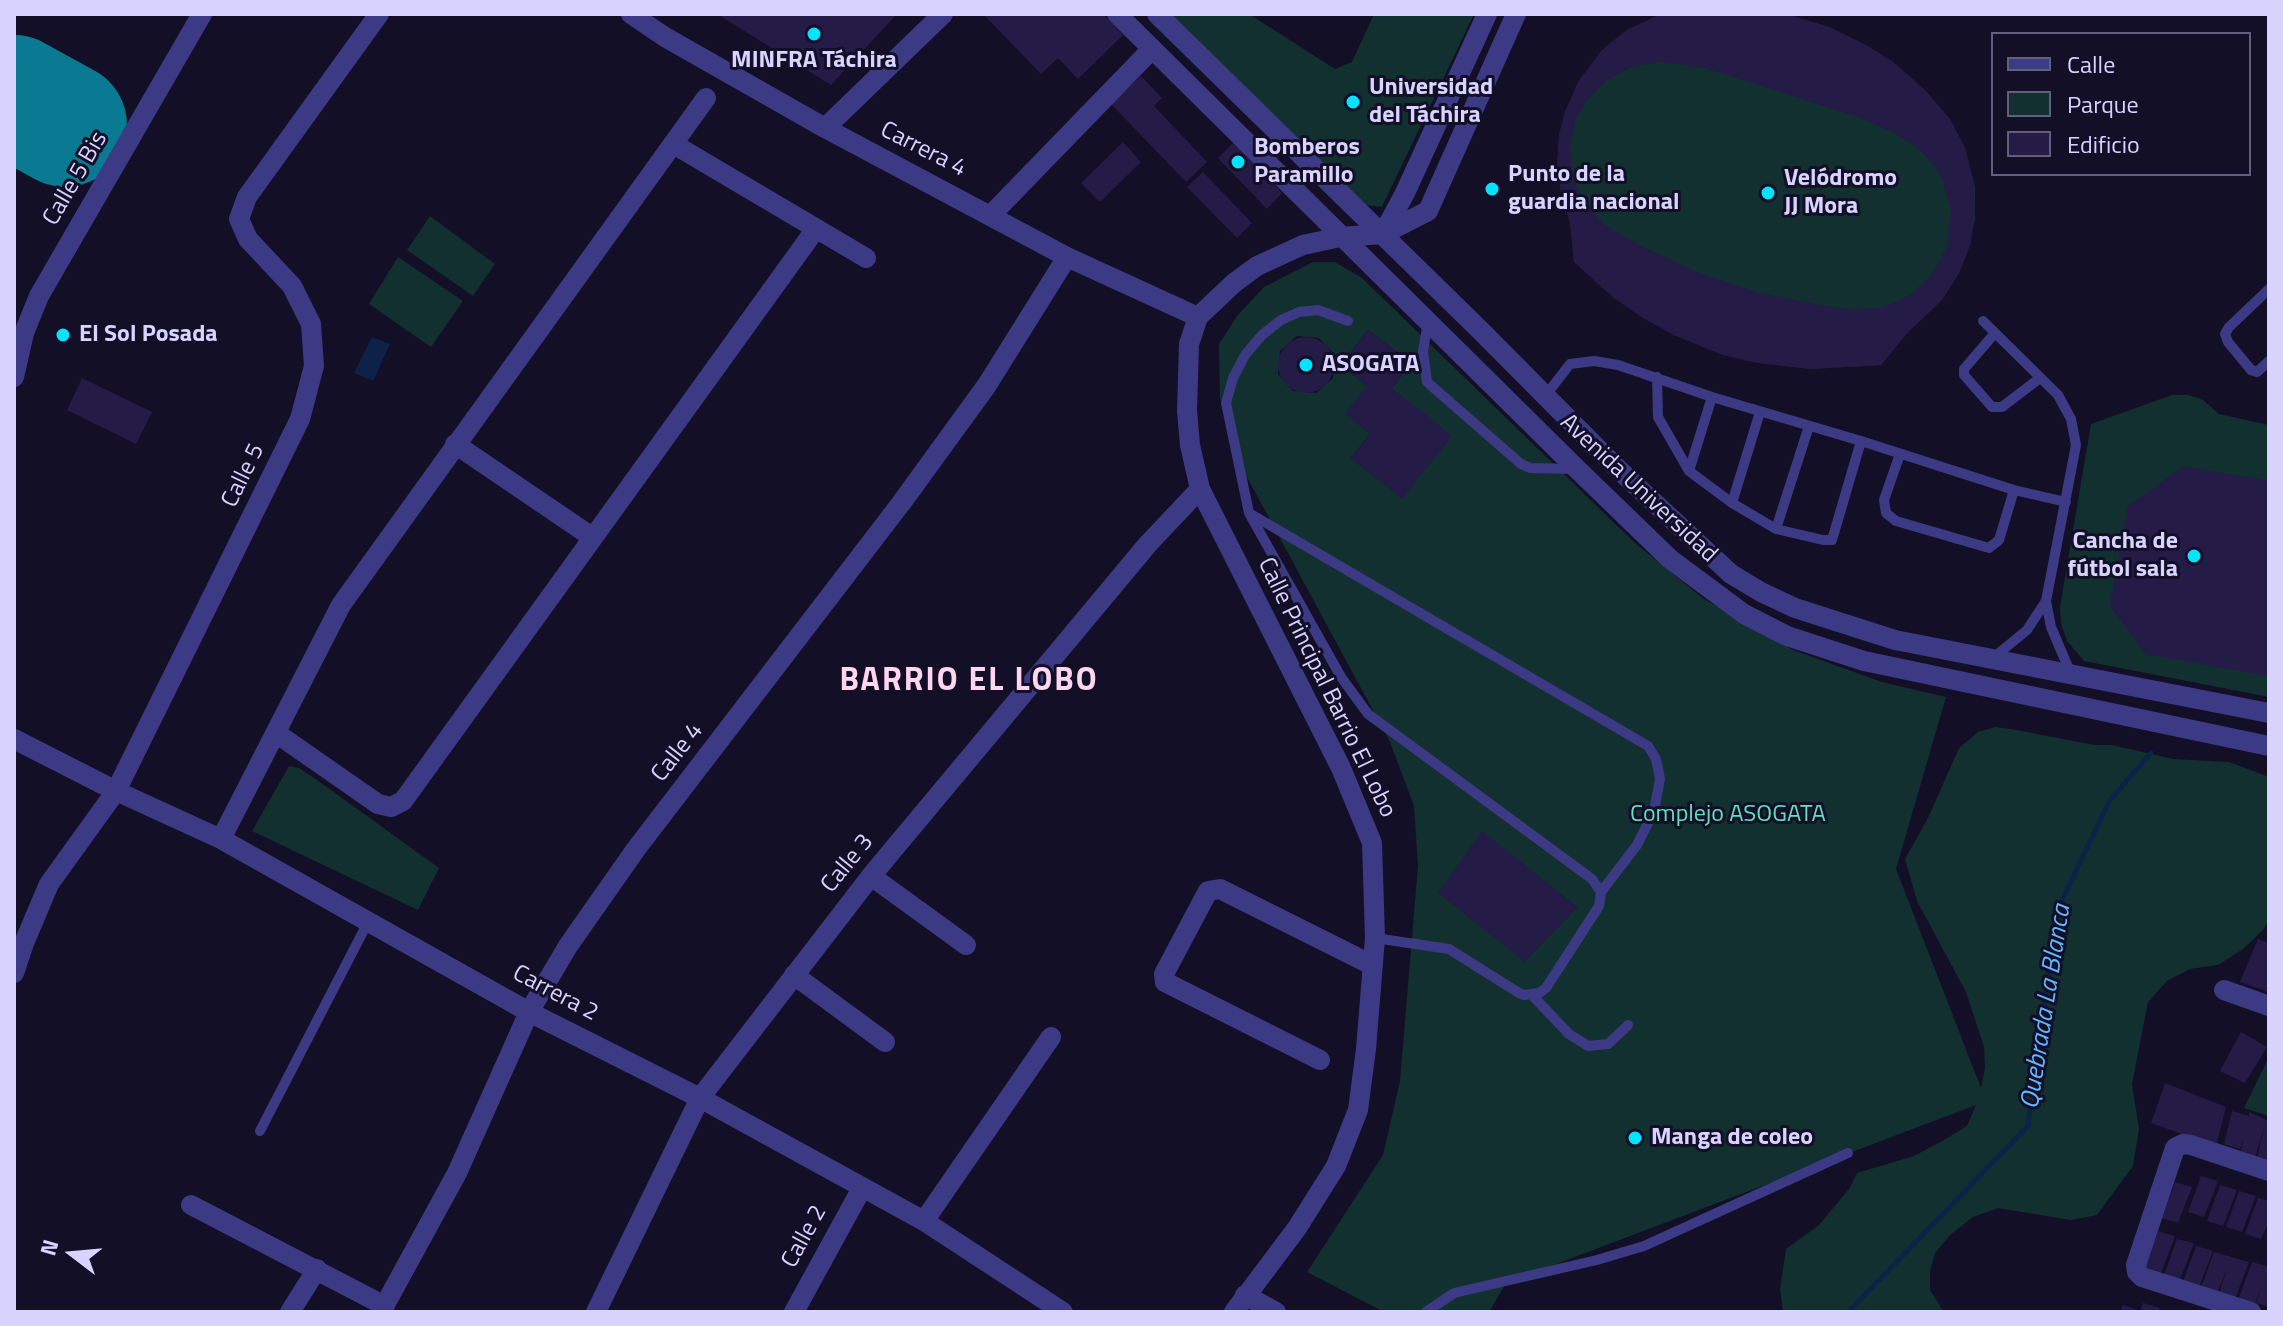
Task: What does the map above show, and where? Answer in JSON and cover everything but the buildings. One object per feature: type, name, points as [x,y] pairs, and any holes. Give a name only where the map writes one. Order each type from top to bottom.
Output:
[{"type":"street","name":"Calle 5 Bis","points":[[14,377],[24,333],[39,296],[202,14]]},
{"type":"street","name":"Calle 5","points":[[14,973],[49,884],[116,791],[294,432],[314,366],[311,324],[292,286],[248,239],[239,219],[247,197],[379,14]]},
{"type":"street","name":"Carrera 4","points":[[631,14],[665,37],[825,128],[1067,257],[1198,317]]},
{"type":"street","points":[[825,128],[943,14]]},
{"type":"street","name":"Avenida Universidad","points":[[1117,14],[1670,559],[1744,614],[1787,636],[1864,661],[2269,746]]},
{"type":"street","name":"Avenida Universidad","points":[[1157,14],[1731,574],[1795,608],[1895,640],[2269,713]]},
{"type":"street","points":[[1383,234],[1487,14]]},
{"type":"street","points":[[1198,317],[1257,266],[1303,245],[1340,237],[1383,234],[1428,211],[1516,14]]},
{"type":"street","points":[[991,215],[1152,49]]},
{"type":"street","points":[[221,839],[341,605],[706,98]]},
{"type":"street","points":[[675,145],[866,258]]},
{"type":"street","points":[[276,733],[378,804],[391,807],[403,801],[815,230]]},
{"type":"street","name":"Calle 4","points":[[383,1309],[457,1173],[529,1012],[568,946],[636,849],[855,564],[970,408],[1067,257]]},
{"type":"street","name":"Calle Principal Barrio El Lobo","points":[[1198,317],[1189,344],[1186,378],[1190,445],[1200,489],[1341,768],[1372,843],[1375,938],[1358,1110],[1336,1166],[1297,1228],[1240,1304]]},
{"type":"street","points":[[455,444],[592,537]]},
{"type":"street","name":"Calle 3","points":[[596,1312],[700,1098],[871,876],[1148,544],[1200,489]]},
{"type":"street","name":"Carrera 2","points":[[14,739],[116,791],[221,839],[529,1012],[700,1098],[924,1221],[1063,1312]]},
{"type":"street","points":[[871,876],[966,945]]},
{"type":"street","points":[[1320,1060],[1165,982],[1164,974],[1208,891],[1220,889],[1372,965]]},
{"type":"street","points":[[794,975],[885,1042]]},
{"type":"street","points":[[2224,990],[2269,1006]]},
{"type":"street","points":[[924,1221],[1051,1037]]},
{"type":"street","points":[[2251,1312],[2142,1277],[2136,1265],[2175,1148],[2183,1144],[2191,1145],[2269,1171]]},
{"type":"street","name":"Calle 2","points":[[794,1312],[862,1188]]},
{"type":"street","points":[[191,1205],[317,1269],[383,1309]]},
{"type":"street","points":[[290,1312],[317,1269]]},
{"type":"street","points":[[1240,1304],[1276,1312]]},
{"type":"lane","points":[[2269,289],[2225,334],[2251,370],[2257,372],[2269,361]]},
{"type":"lane","points":[[1348,321],[1318,310],[1299,312],[1281,320],[1262,335],[1245,355],[1233,378],[1226,403],[1249,513],[1341,677],[1368,714],[1592,879],[1601,892]]},
{"type":"lane","points":[[1428,321],[1423,351],[1427,382],[1521,464],[1530,468],[1577,469]]},
{"type":"lane","points":[[1983,321],[2058,395],[2071,419],[2076,445],[2046,601],[2027,630],[1993,658]]},
{"type":"lane","points":[[1995,333],[1964,369],[1964,375],[1992,407],[2002,407],[2040,378]]},
{"type":"lane","points":[[1546,395],[1570,364],[1606,363],[2014,490],[2066,502]]},
{"type":"lane","points":[[1657,377],[1658,417],[1689,471],[1732,503],[1776,529],[1832,540],[1861,441]]},
{"type":"lane","points":[[1689,471],[1712,397]]},
{"type":"lane","points":[[1732,503],[1760,412]]},
{"type":"lane","points":[[1776,529],[1809,426]]},
{"type":"lane","points":[[1900,454],[1884,500],[1886,513],[1896,521],[1989,548],[1999,540],[2014,490]]},
{"type":"lane","points":[[1249,513],[1648,746],[1656,759],[1660,779],[1654,811],[1637,845],[1601,892],[1599,906],[1546,988],[1532,995],[1519,993],[1449,949],[1375,938]]},
{"type":"lane","points":[[2046,601],[2051,627],[2071,674]]},
{"type":"lane","points":[[260,1131],[368,922]]},
{"type":"lane","points":[[1532,995],[1569,1034],[1588,1046],[1608,1044],[1628,1025]]},
{"type":"lane","points":[[1426,1312],[1454,1293],[1644,1246],[1848,1153]]},
{"type":"green space","name":"Universidad del Táchira","points":[[1170,14],[1249,14],[1335,69],[1352,62],[1374,14],[1474,14],[1382,207],[1366,205]]},
{"type":"green space","name":"Velódromo JJ Mora","points":[[1661,14],[1786,14],[1829,27],[1893,62],[1950,119],[1965,148],[1975,187],[1975,219],[1968,250],[1959,273],[1942,300],[1907,333],[1881,365],[1811,369],[1758,363],[1723,355],[1674,335],[1643,318],[1613,297],[1574,262],[1570,222],[1557,167],[1559,135],[1565,112],[1578,82],[1602,50],[1627,30]]},
{"type":"green space","points":[[430,216],[495,264],[473,296],[407,250]]},
{"type":"green space","points":[[398,257],[463,301],[431,347],[369,304]]},
{"type":"green space","name":"Complejo ASOGATA","points":[[1313,262],[1335,262],[1362,278],[1636,544],[1704,599],[1793,650],[1882,682],[1946,697],[1896,869],[1981,1088],[1985,1068],[1984,1047],[1966,992],[1917,901],[1905,859],[1928,818],[1959,748],[1978,732],[1995,727],[2094,745],[2112,745],[2173,759],[2229,762],[2269,777],[2269,920],[2243,949],[2218,965],[2190,969],[2167,981],[2148,1002],[2132,1084],[2139,1129],[2133,1166],[2097,1215],[2071,1220],[1998,1208],[1973,1217],[1950,1235],[1935,1253],[1930,1271],[1930,1290],[1944,1312],[1783,1312],[1780,1289],[1786,1249],[1819,1225],[1849,1189],[1857,1173],[1914,1156],[1944,1140],[1967,1126],[1976,1105],[1506,1283],[1489,1312],[1384,1312],[1307,1272],[1383,1155],[1400,1081],[1418,866],[1414,806],[1390,742],[1242,468],[1220,399],[1219,344],[1237,316],[1264,287]],"holes":[[[1368,330],[1411,363],[1392,388],[1402,498],[1351,458],[1370,434],[1367,386],[1341,365]],[[1297,336],[1319,338],[1335,355],[1333,378],[1316,393],[1293,391],[1278,374],[1280,351]],[[1482,832],[1577,907],[1525,961]]]},
{"type":"green space","points":[[2172,395],[2202,399],[2219,414],[2269,425],[2269,697],[2084,661],[2067,641],[2061,623],[2060,607],[2091,424]]},
{"type":"green space","points":[[289,766],[299,768],[317,780],[439,868],[418,910],[252,831]]},
{"type":"green space","points":[[2269,1057],[2269,1116],[2244,1108]]},
{"type":"water","points":[[372,337],[390,344],[373,381],[354,373]]},
{"type":"waterway","name":"Quebrada La Blanca","points":[[1851,1312],[2028,1126],[2057,910],[2110,800],[2151,753]]},
{"type":"runway","points":[[14,97],[65,125]]},
{"type":"place","name":"MINFRA Táchira","points":[[814,34]]},
{"type":"place","name":"Universidad del Táchira","points":[[1353,102]]},
{"type":"place","name":"Bomberos Paramillo","points":[[1238,162]]},
{"type":"place","name":"Punto de la guardia nacional","points":[[1492,189]]},
{"type":"place","name":"Velódromo JJ Mora","points":[[1768,193]]},
{"type":"place","name":"El Sol Posada","points":[[63,335]]},
{"type":"place","name":"ASOGATA","points":[[1306,365]]},
{"type":"place","name":"Cancha de fútbol sala","points":[[2194,556]]},
{"type":"place","name":"Manga de coleo","points":[[1635,1138]]},
{"type":"district","name":"BARRIO EL LOBO","points":[[969,682]]}]
